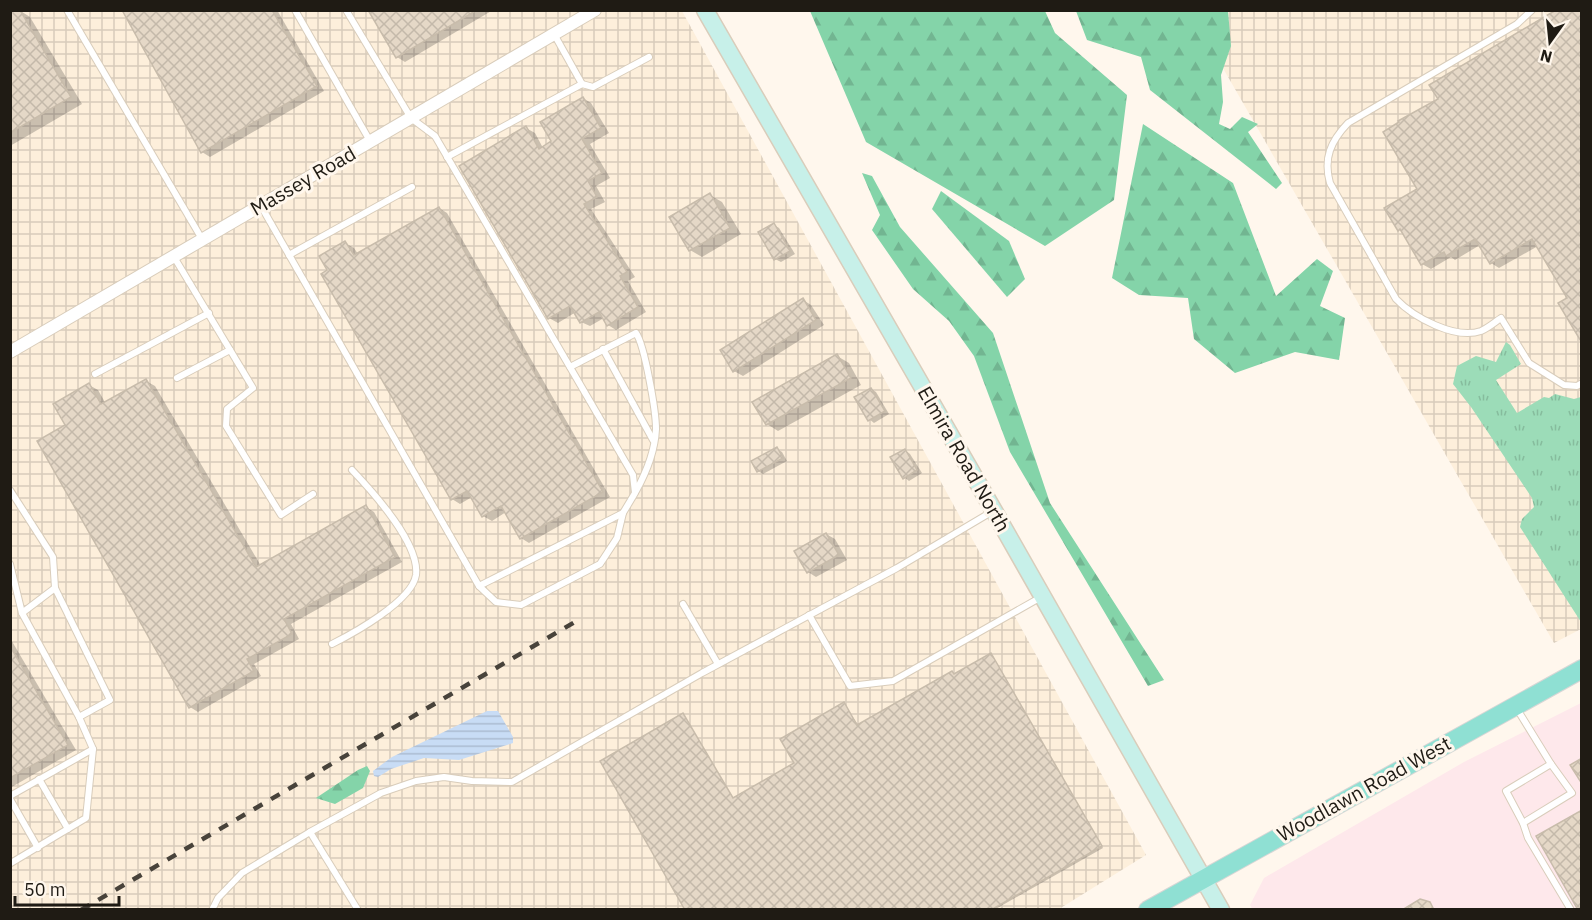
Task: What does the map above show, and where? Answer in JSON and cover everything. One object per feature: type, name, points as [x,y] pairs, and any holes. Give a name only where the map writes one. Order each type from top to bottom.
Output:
[{"type":"main road","name":"Elmira Road North","points":[[705,10],[1221,909]]},
{"type":"main road","name":"Woodlawn Road West","points":[[1148,909],[1581,669]]},
{"type":"street","name":"Massey Road","points":[[10,352],[595,10]]},
{"type":"lane","points":[[67,10],[203,240]]},
{"type":"lane","points":[[294,10],[371,142]]},
{"type":"lane","points":[[346,10],[411,118],[435,136],[633,476],[635,493]]},
{"type":"lane","points":[[1532,10],[1517,24],[1348,123],[1334,140],[1326,160],[1326,170],[1330,183],[1396,299],[1406,309],[1432,324],[1466,332],[1481,331],[1502,318],[1529,363],[1564,385],[1577,386],[1581,383]]},
{"type":"lane","points":[[554,34],[582,84]]},
{"type":"lane","points":[[447,157],[582,84],[593,87],[649,57]]},
{"type":"lane","points":[[289,255],[412,187]]},
{"type":"lane","points":[[261,206],[479,586],[496,602],[521,605],[600,564],[617,538],[623,513],[647,471],[656,429],[640,338],[636,333],[570,367]]},
{"type":"lane","points":[[174,256],[253,388],[227,409],[226,426],[281,515],[313,494]]},
{"type":"lane","points":[[95,374],[209,313]]},
{"type":"lane","points":[[177,378],[230,350]]},
{"type":"lane","points":[[603,350],[653,440]]},
{"type":"lane","points":[[332,644],[363,629],[406,594],[416,576],[414,553],[378,498],[352,470]]},
{"type":"lane","points":[[10,490],[54,557],[55,588],[110,700],[79,717]]},
{"type":"lane","points":[[212,909],[242,873],[381,793],[416,781],[444,777],[472,781],[512,782],[718,664],[897,568],[994,511]]},
{"type":"lane","points":[[479,586],[623,513]]},
{"type":"lane","points":[[10,564],[22,613],[79,717],[93,749],[86,818],[11,864],[10,862]]},
{"type":"lane","points":[[22,613],[55,588]]},
{"type":"lane","points":[[809,615],[850,686],[893,681],[1043,596]]},
{"type":"lane","points":[[683,604],[718,664]]},
{"type":"lane","points":[[1515,706],[1572,793],[1523,823]]},
{"type":"lane","points":[[38,848],[10,797],[93,749]]},
{"type":"lane","points":[[1551,764],[1506,791],[1523,823],[1528,838],[1571,909]]},
{"type":"lane","points":[[39,779],[68,829]]},
{"type":"lane","points":[[310,832],[358,909]]},
{"type":"shaded area","points":[[10,11],[682,11],[1146,855],[1059,909],[11,909]]},
{"type":"shaded area","points":[[1190,11],[1581,11],[1581,629],[1554,643]]},
{"type":"shaded area","points":[[1581,703],[1581,909],[1253,910],[1250,905],[1264,878],[1464,762]]},
{"type":"green space","points":[[810,11],[1045,11],[1055,33],[1127,95],[1114,200],[1045,246],[866,142]]},
{"type":"green space","points":[[1076,11],[1228,11],[1231,46],[1221,75],[1223,102],[1219,124],[1230,129],[1242,117],[1258,124],[1248,132],[1282,183],[1276,189],[1150,90],[1141,57],[1087,40]]},
{"type":"green space","points":[[1143,124],[1233,183],[1276,296],[1317,259],[1333,271],[1320,306],[1345,318],[1339,360],[1295,352],[1235,373],[1194,339],[1188,298],[1139,295],[1112,278]]},
{"type":"green space","points":[[862,173],[872,176],[900,227],[993,333],[1050,503],[1164,680],[1148,686],[1010,452],[974,356],[949,321],[913,289],[872,230],[880,215]]},
{"type":"green space","points":[[941,191],[1009,241],[1025,279],[1007,297],[932,209]]},
{"type":"green space","points":[[1506,342],[1521,364],[1496,380],[1517,413],[1544,397],[1549,398],[1555,394],[1574,399],[1581,397],[1581,622],[1520,527],[1522,519],[1534,507],[1532,498],[1453,384],[1457,366],[1476,356],[1496,362]]},
{"type":"green space","points":[[367,766],[370,771],[363,788],[335,804],[316,798],[358,770]]},
{"type":"water","points":[[487,711],[498,711],[513,737],[513,743],[459,760],[424,758],[391,769],[378,777],[374,776],[373,771],[392,757]]},
{"type":"building","points":[[20,10],[71,97],[10,133],[10,13]]},
{"type":"building","points":[[122,10],[272,10],[317,86],[201,153]]},
{"type":"building","points":[[368,10],[477,10],[396,58]]},
{"type":"building","points":[[1556,10],[1582,10],[1582,343],[1558,303],[1567,298],[1532,239],[1490,264],[1475,239],[1446,256],[1444,252],[1421,265],[1400,229],[1398,231],[1384,208],[1417,189],[1383,132],[1438,99],[1429,85]]},
{"type":"building","points":[[583,97],[601,128],[582,139],[602,173],[588,181],[597,197],[584,204],[627,272],[620,276],[638,307],[607,326],[599,312],[580,323],[570,306],[548,319],[459,166],[526,126],[539,149],[551,141],[540,122]]},
{"type":"building","points":[[710,193],[730,228],[689,251],[669,217]]},
{"type":"building","points":[[439,207],[603,492],[520,539],[501,506],[482,517],[467,491],[451,500],[321,274],[327,270],[319,256],[345,241],[354,255]]},
{"type":"building","points":[[774,223],[790,251],[774,260],[758,232]]},
{"type":"building","points":[[803,298],[816,320],[733,372],[720,350]]},
{"type":"building","points":[[837,354],[851,378],[766,425],[752,402]]},
{"type":"building","points":[[146,379],[256,567],[366,505],[395,557],[284,619],[292,634],[247,659],[254,671],[189,708],[37,441],[65,425],[53,404],[89,383],[101,404]]},
{"type":"building","points":[[871,388],[885,411],[868,421],[854,397]]},
{"type":"building","points":[[777,447],[783,458],[757,472],[751,461]]},
{"type":"building","points":[[905,449],[917,470],[903,479],[890,457]]},
{"type":"building","points":[[826,533],[839,555],[807,573],[794,551]]},
{"type":"building","points":[[10,646],[68,745],[10,778]]},
{"type":"building","points":[[991,653],[1102,846],[991,910],[685,910],[600,761],[683,713],[733,798],[794,763],[780,739],[844,702],[857,725],[952,671],[954,674]]},
{"type":"building","points":[[1582,758],[1582,784],[1570,765]]},
{"type":"building","points":[[1582,810],[1582,910],[1578,910],[1536,836]]},
{"type":"building","points":[[1420,899],[1430,902],[1434,910],[1402,910]]},
{"type":"railway","points":[[81,910],[580,619]]}]
